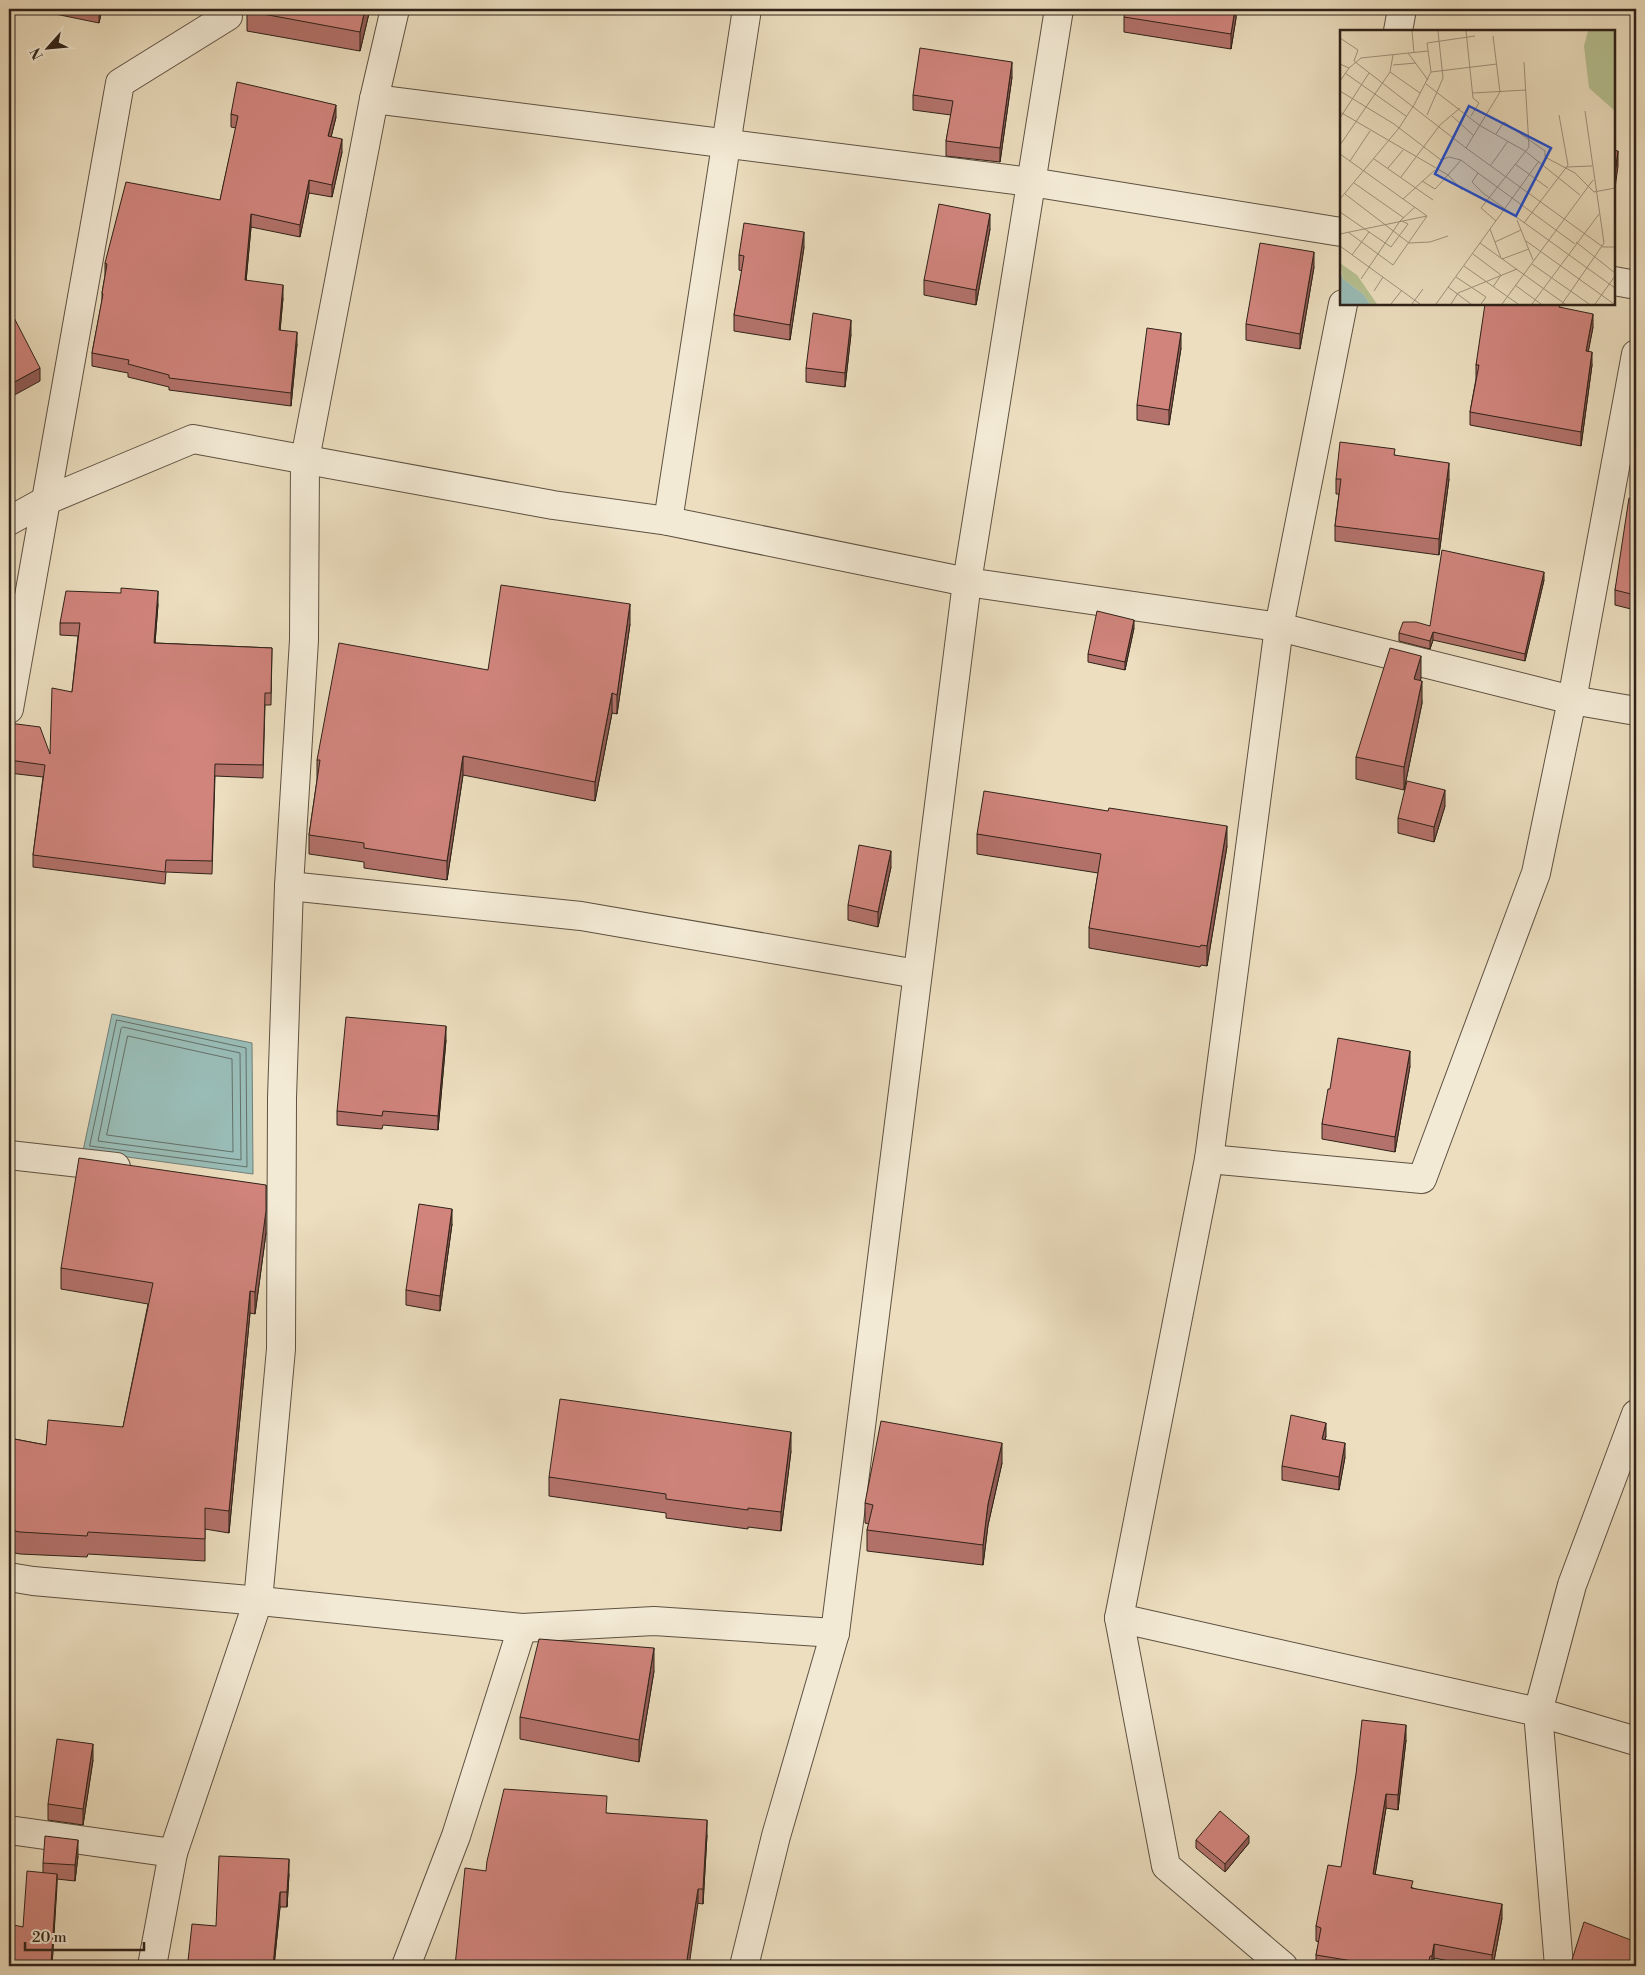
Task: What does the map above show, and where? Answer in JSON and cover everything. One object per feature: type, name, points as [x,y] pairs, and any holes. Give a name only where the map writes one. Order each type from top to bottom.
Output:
[{"type":"street","points":[[9,709],[120,83],[228,16],[228,9]]},
{"type":"street","points":[[152,1966],[173,1853],[258,1601],[281,1349],[271,1188],[282,1098],[289,886],[304,640],[304,459],[374,99],[395,9]]},
{"type":"street","points":[[668,521],[747,9]]},
{"type":"street","points":[[744,1966],[776,1836],[835,1633],[967,582],[1059,9]]},
{"type":"street","points":[[1398,30],[1402,9]]},
{"type":"street","points":[[374,99],[1031,182],[1340,232]]},
{"type":"street","points":[[1615,280],[1636,285]]},
{"type":"street","points":[[1283,1966],[1166,1866],[1119,1618],[1209,1159],[1279,627],[1343,305]]},
{"type":"street","points":[[1209,1159],[1422,1179],[1536,873],[1572,700],[1636,354]]},
{"type":"street","points":[[9,521],[45,501],[193,438],[553,505],[668,521],[967,582],[1279,627],[1572,700],[1636,711]]},
{"type":"street","points":[[289,886],[581,916],[917,974]]},
{"type":"street","points":[[9,1155],[144,1171]]},
{"type":"street","points":[[1558,1966],[1538,1712],[1572,1585],[1636,1414]]},
{"type":"street","points":[[9,1576],[33,1581],[258,1601],[522,1628],[654,1621],[835,1633]]},
{"type":"street","points":[[1119,1618],[1538,1712],[1636,1741]]},
{"type":"street","points":[[406,1966],[456,1836],[522,1628]]},
{"type":"street","points":[[9,1830],[173,1853]]},
{"type":"water","points":[[112,1014],[252,1043],[253,1174],[83,1151]]},
{"type":"building","points":[[247,9],[365,9],[360,32],[247,11]]},
{"type":"building","points":[[1125,9],[1235,9],[1231,34],[1124,17]]},
{"type":"building","points":[[920,48],[1012,62],[1000,148],[946,141],[953,101],[913,95]]},
{"type":"building","points":[[237,82],[336,105],[328,136],[342,139],[332,185],[309,180],[300,225],[251,214],[245,280],[283,285],[279,330],[297,332],[291,393],[169,378],[169,375],[128,364],[129,360],[92,353],[103,294],[107,264],[105,263],[126,182],[220,200],[238,116],[231,114]]},
{"type":"building","points":[[1615,150],[1618,151],[1615,173]]},
{"type":"building","points":[[939,204],[990,214],[976,290],[924,280]]},
{"type":"building","points":[[744,223],[804,232],[790,325],[734,315],[744,256],[739,255]]},
{"type":"building","points":[[1260,243],[1314,252],[1300,334],[1246,324]]},
{"type":"building","points":[[1485,305],[1560,305],[1559,307],[1593,314],[1586,351],[1592,352],[1581,432],[1470,412],[1479,365],[1476,365]]},
{"type":"building","points":[[9,308],[40,368],[9,385]]},
{"type":"building","points":[[813,313],[851,320],[845,373],[806,368]]},
{"type":"building","points":[[1147,328],[1181,333],[1169,410],[1137,405]]},
{"type":"building","points":[[1340,442],[1395,449],[1394,455],[1449,463],[1439,539],[1335,526],[1341,479],[1336,479]]},
{"type":"building","points":[[1629,498],[1636,499],[1636,578],[1631,594],[1615,590]]},
{"type":"building","points":[[1442,550],[1544,572],[1525,654],[1433,632],[1430,641],[1399,633],[1403,622],[1416,622],[1430,626]]},
{"type":"building","points":[[501,585],[630,604],[617,695],[612,693],[595,782],[463,756],[447,861],[364,848],[364,843],[309,835],[320,760],[317,760],[339,643],[488,670]]},
{"type":"building","points":[[121,588],[158,591],[154,643],[272,648],[271,693],[265,693],[263,765],[215,764],[212,861],[166,860],[165,872],[33,855],[45,765],[9,760],[9,723],[40,727],[50,754],[52,688],[72,692],[80,623],[60,623],[66,591],[121,593]]},
{"type":"building","points":[[1097,611],[1134,620],[1125,662],[1088,654]]},
{"type":"building","points":[[1390,648],[1421,656],[1414,679],[1422,681],[1404,767],[1356,757]]},
{"type":"building","points":[[1407,781],[1445,790],[1434,827],[1398,818]]},
{"type":"building","points":[[984,791],[1108,811],[1109,808],[1227,826],[1207,946],[1201,945],[1200,947],[1089,928],[1101,854],[977,834]]},
{"type":"building","points":[[859,845],[891,851],[878,912],[848,905]]},
{"type":"building","points":[[346,1017],[446,1026],[438,1116],[383,1111],[382,1116],[337,1111]]},
{"type":"building","points":[[1338,1038],[1410,1051],[1395,1137],[1322,1124]]},
{"type":"building","points":[[79,1158],[266,1185],[266,1211],[255,1292],[250,1291],[229,1511],[205,1508],[205,1539],[88,1532],[87,1536],[9,1530],[9,1438],[46,1445],[48,1420],[123,1427],[153,1283],[61,1268]]},
{"type":"building","points":[[419,1204],[452,1209],[440,1296],[406,1290]]},
{"type":"building","points":[[560,1399],[791,1432],[781,1512],[748,1508],[748,1510],[666,1499],[666,1494],[549,1477]]},
{"type":"building","points":[[1291,1415],[1326,1423],[1322,1439],[1345,1443],[1339,1477],[1282,1466]]},
{"type":"building","points":[[881,1421],[1002,1443],[988,1504],[983,1545],[867,1530],[873,1505],[865,1503]]},
{"type":"building","points":[[539,1639],[654,1648],[639,1740],[520,1717]]},
{"type":"building","points":[[1362,1720],[1406,1725],[1398,1795],[1386,1794],[1373,1874],[1413,1881],[1411,1888],[1502,1904],[1492,1955],[1434,1944],[1428,1966],[1383,1966],[1316,1955],[1321,1928],[1316,1926],[1328,1865],[1341,1867],[1356,1774]]},
{"type":"building","points":[[57,1739],[93,1744],[83,1809],[48,1804]]},
{"type":"building","points":[[504,1789],[607,1796],[606,1813],[707,1820],[703,1889],[698,1889],[686,1966],[455,1966],[465,1868],[486,1871]]},
{"type":"building","points":[[1220,1811],[1249,1836],[1225,1864],[1196,1840]]},
{"type":"building","points":[[45,1836],[78,1840],[75,1865],[43,1863]]},
{"type":"building","points":[[219,1856],[289,1859],[287,1892],[280,1892],[273,1966],[234,1966],[188,1961],[192,1924],[216,1926]]},
{"type":"building","points":[[27,1871],[57,1874],[51,1964],[22,1961],[21,1966],[9,1966],[9,1924],[23,1927]]},
{"type":"building","points":[[1584,1922],[1636,1942],[1636,1966],[1570,1966]]}]
